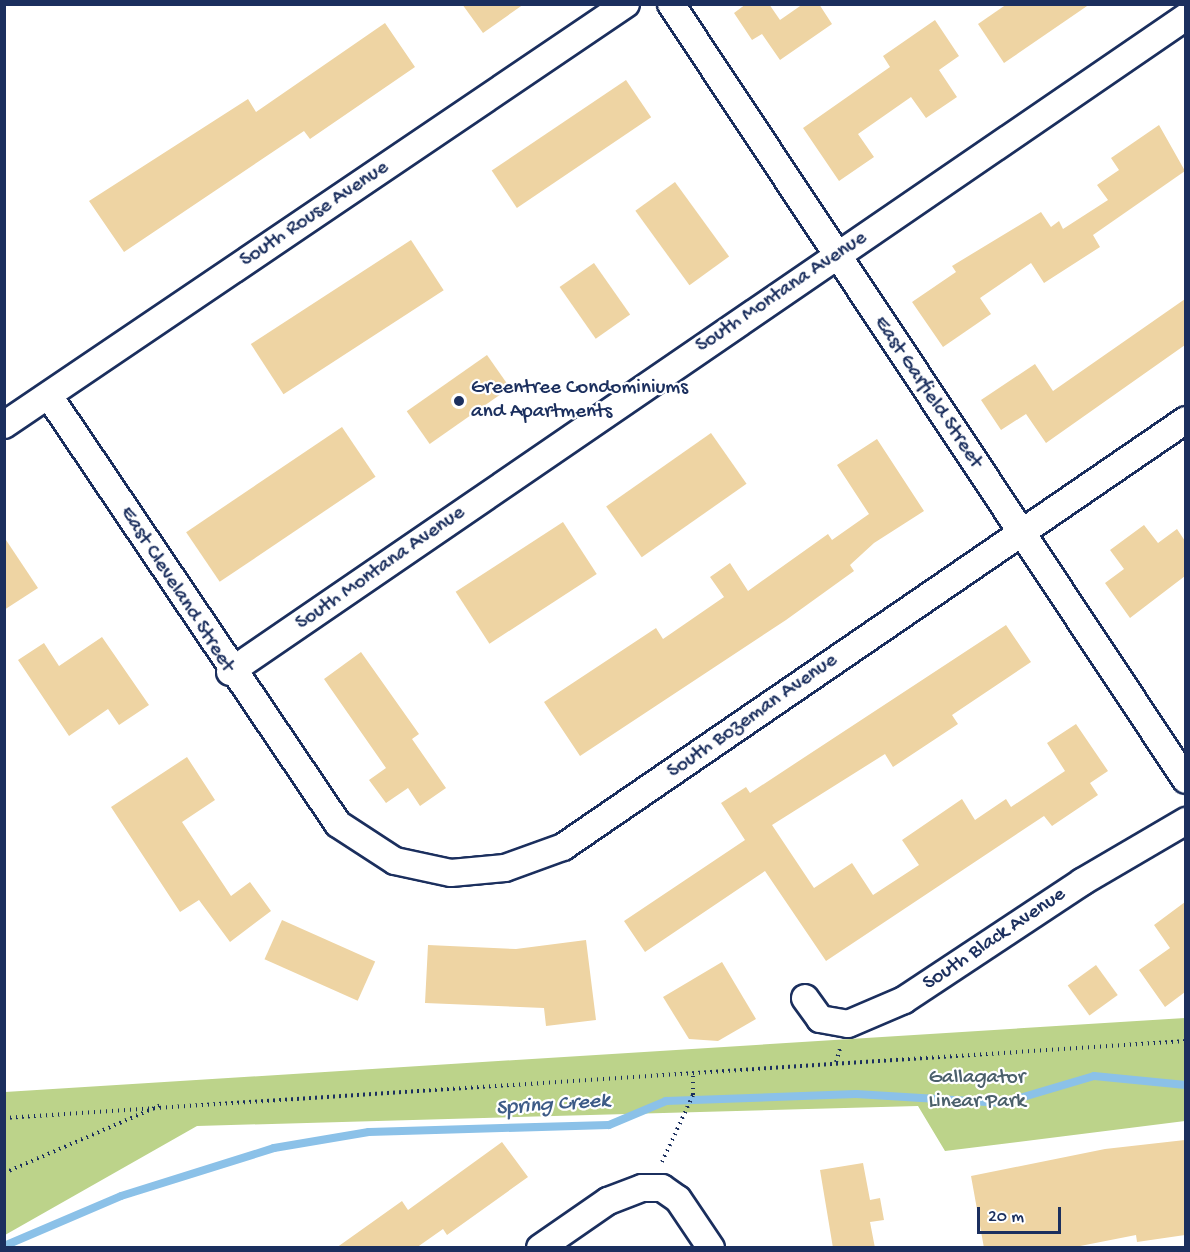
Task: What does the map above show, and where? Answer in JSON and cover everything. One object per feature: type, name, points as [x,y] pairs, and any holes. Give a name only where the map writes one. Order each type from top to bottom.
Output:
[{"type":"street","name":"South Rouse Avenue","points":[[4,425],[626,4]]},
{"type":"street","name":"East Garfield Street","points":[[671,4],[1185,780]]},
{"type":"street","name":"South Montana Avenue","points":[[230,672],[1185,17]]},
{"type":"street","name":"East Cleveland Street","points":[[49,396],[230,672],[306,783]]},
{"type":"street","name":"South Bozeman Avenue","points":[[306,783],[338,824],[395,861],[451,873],[535,860],[603,822],[1185,420]]},
{"type":"street","name":"South Black Avenue","points":[[805,998],[820,1019],[848,1024],[904,1000],[1082,882],[1185,821]]},
{"type":"street","points":[[540,1248],[608,1201],[642,1188],[662,1188],[678,1199],[711,1248]]},
{"type":"path","points":[[4,1118],[164,1104],[1185,1041]]},
{"type":"path","points":[[673,1147],[693,1095],[693,1071]]},
{"type":"path","points":[[4,1173],[164,1104]]},
{"type":"green space","name":"Gallagator Linear Park","points":[[1185,1018],[1185,1121],[945,1151],[918,1106],[197,1126],[5,1235],[5,1092]]},
{"type":"building","points":[[462,4],[524,4],[483,33]]},
{"type":"building","points":[[746,4],[769,4],[780,20],[803,4],[819,4],[832,24],[780,60],[762,34],[752,40],[734,13]]},
{"type":"building","points":[[1007,4],[1090,4],[1004,63],[978,24]]},
{"type":"building","points":[[935,20],[959,56],[939,70],[957,97],[926,118],[911,97],[858,134],[874,157],[839,181],[803,128],[890,67],[883,56]]},
{"type":"building","points":[[385,23],[415,67],[310,139],[304,131],[124,252],[89,201],[248,99],[256,112]]},
{"type":"building","points":[[626,80],[651,117],[517,208],[492,171]]},
{"type":"building","points":[[1159,125],[1185,171],[1093,235],[1100,247],[1044,283],[1031,263],[980,298],[991,314],[943,347],[912,302],[956,272],[952,266],[1041,212],[1051,227],[1059,221],[1063,229],[1108,200],[1097,185],[1119,170],[1111,158]]},
{"type":"building","points":[[675,182],[729,256],[689,285],[635,211]]},
{"type":"building","points":[[411,240],[444,290],[283,394],[251,344]]},
{"type":"building","points":[[594,263],[630,315],[596,339],[560,287]]},
{"type":"building","points":[[1185,299],[1185,345],[1046,443],[1026,414],[1001,430],[981,400],[1035,364],[1053,391]]},
{"type":"building","name":"Greentree Condominiums and Apartments","points":[[487,355],[510,388],[430,444],[407,411]]},
{"type":"building","points":[[342,427],[376,477],[220,582],[186,532]]},
{"type":"building","points":[[711,433],[747,484],[642,557],[606,506]]},
{"type":"building","points":[[877,439],[924,511],[874,543],[850,565],[854,571],[786,620],[580,756],[544,702],[656,628],[663,639],[724,597],[710,577],[730,563],[748,591],[828,534],[832,540],[869,514],[837,465]]},
{"type":"building","points":[[563,522],[597,574],[489,644],[456,592]]},
{"type":"building","points":[[1144,525],[1158,543],[1177,529],[1185,541],[1185,576],[1130,618],[1105,583],[1124,569],[1110,550]]},
{"type":"building","points":[[4,537],[38,588],[4,610]]},
{"type":"building","points":[[1006,625],[1031,662],[952,715],[958,724],[893,767],[885,754],[772,825],[814,888],[852,863],[873,895],[919,865],[902,840],[962,799],[975,820],[1006,799],[1011,807],[1065,771],[1047,743],[1076,724],[1108,771],[1090,783],[1098,795],[1052,826],[1044,816],[826,961],[765,871],[645,952],[624,921],[745,840],[721,803],[746,787],[750,793]]},
{"type":"building","points":[[102,637],[149,705],[119,725],[108,709],[69,736],[18,660],[44,643],[59,666]]},
{"type":"building","points":[[361,652],[419,734],[412,739],[446,788],[420,806],[408,788],[386,803],[369,780],[386,768],[324,679]]},
{"type":"building","points":[[187,757],[215,800],[182,822],[231,896],[250,882],[271,911],[230,942],[199,900],[180,912],[111,807]]},
{"type":"building","points":[[1185,902],[1185,992],[1165,1007],[1139,970],[1170,948],[1154,925]]},
{"type":"building","points":[[282,920],[375,961],[358,1001],[265,959]]},
{"type":"building","points":[[586,940],[596,1020],[546,1026],[544,1008],[425,1003],[428,945],[516,949]]},
{"type":"building","points":[[722,962],[756,1019],[718,1041],[689,1039],[663,997]]},
{"type":"building","points":[[1096,965],[1118,995],[1089,1016],[1068,986]]},
{"type":"building","points":[[1185,1140],[1185,1235],[1137,1242],[1136,1235],[1070,1248],[984,1248],[971,1176],[1105,1149]]},
{"type":"building","points":[[502,1142],[528,1177],[447,1235],[443,1229],[416,1248],[336,1248],[402,1201],[408,1210]]},
{"type":"building","points":[[863,1163],[870,1200],[880,1198],[884,1220],[870,1222],[875,1248],[833,1248],[820,1170]]},
{"type":"waterway","name":"Spring Creek","points":[[4,1246],[121,1196],[274,1148],[369,1132],[609,1125],[666,1101],[856,1094],[1003,1103],[1094,1076],[1186,1085]]},
{"type":"place","name":"Greentree Condominiums and Apartments","points":[[459,401]]}]
